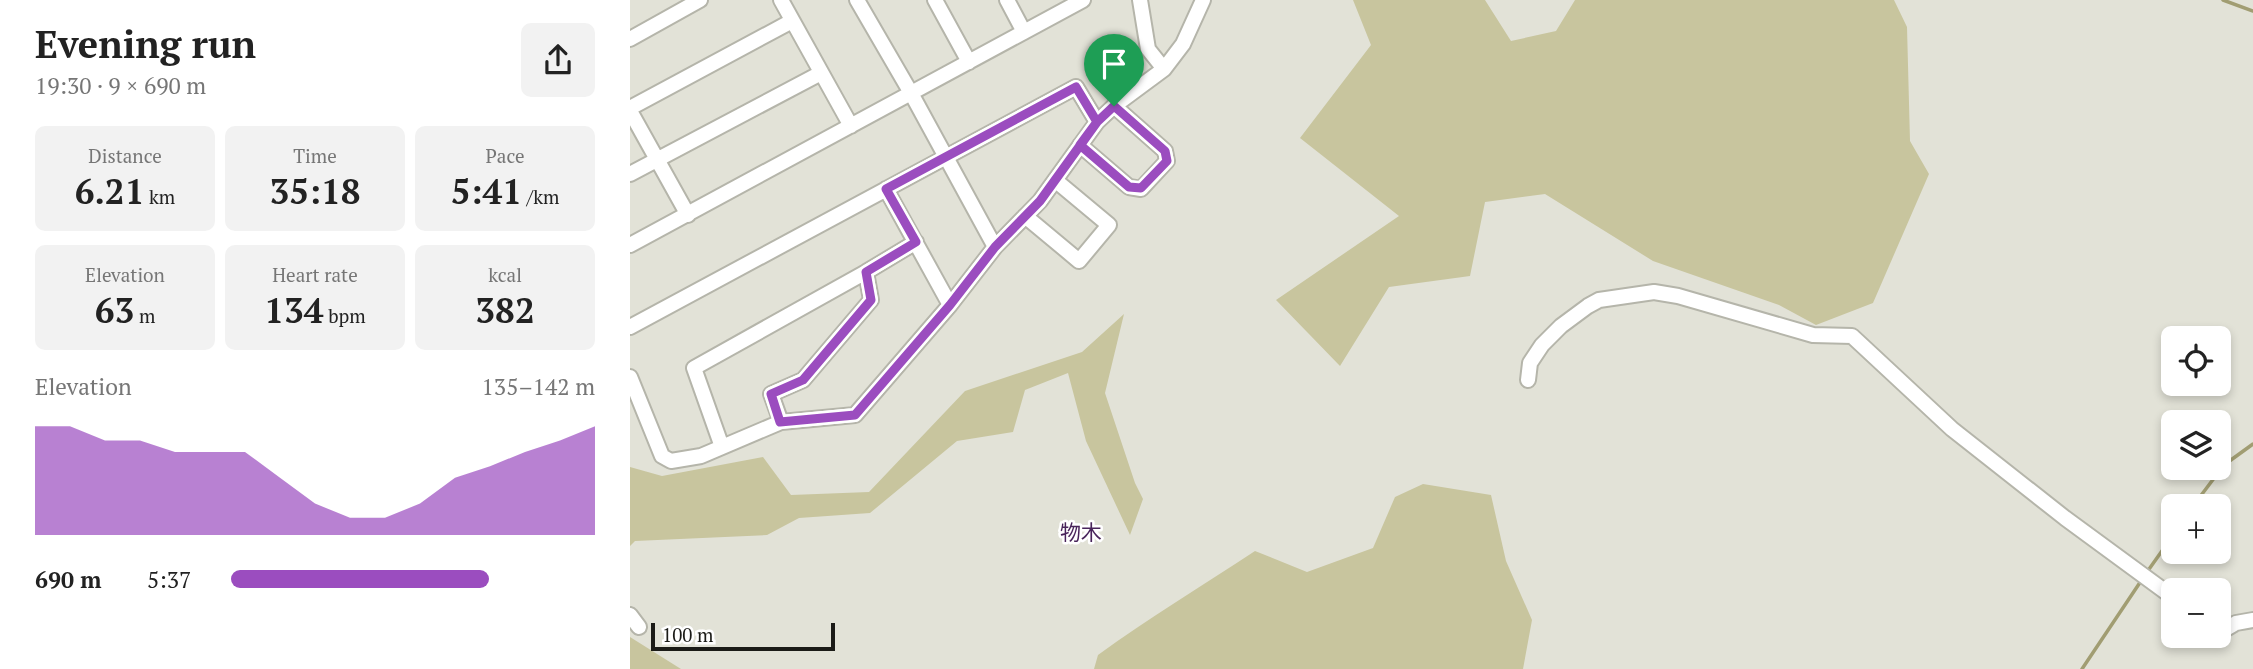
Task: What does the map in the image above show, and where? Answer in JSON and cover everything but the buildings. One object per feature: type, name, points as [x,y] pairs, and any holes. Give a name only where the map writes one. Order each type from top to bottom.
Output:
[{"type":"street","points":[[630,39],[700,0]]},
{"type":"street","points":[[781,0],[851,126]]},
{"type":"street","points":[[857,0],[995,247]]},
{"type":"street","points":[[935,0],[969,62]]},
{"type":"street","points":[[1007,0],[1024,32]]},
{"type":"street","points":[[630,245],[1083,0]]},
{"type":"street","points":[[1140,0],[1148,49],[1164,69]]},
{"type":"street","points":[[630,377],[662,456],[671,461],[701,456],[780,422],[855,415],[950,305],[995,247],[1040,201],[1097,122],[1164,69],[1183,44],[1203,0]]},
{"type":"street","points":[[688,215],[630,109],[792,21]]},
{"type":"street","points":[[630,174],[821,73]]},
{"type":"street","points":[[630,327],[1076,87],[1097,122]]},
{"type":"street","points":[[1080,145],[1129,187],[1141,188],[1167,161],[1165,151],[1114,106]]},
{"type":"street","points":[[1025,216],[1079,261],[1109,225],[1055,180]]},
{"type":"street","points":[[886,189],[950,305]]},
{"type":"street","points":[[722,447],[694,368],[916,242]]},
{"type":"street","points":[[780,422],[771,394],[803,380],[871,300],[866,272]]},
{"type":"street","points":[[1528,380],[1531,363],[1542,345],[1561,326],[1588,306],[1599,300],[1654,292],[1678,296],[1813,335],[1852,336],[1952,429],[2065,518],[2161,588]]},
{"type":"street","points":[[2231,626],[2253,620]]},
{"type":"shaded area","points":[[1353,0],[1485,0],[1511,41],[1556,31],[1575,0],[1894,0],[1907,27],[1910,141],[1929,174],[1873,303],[1816,325],[1779,305],[1653,261],[1545,194],[1485,202],[1470,276],[1389,287],[1340,366],[1276,300],[1399,216],[1300,138],[1371,45]]},
{"type":"shaded area","points":[[1124,314],[1105,393],[1135,483],[1143,499],[1130,535],[1086,441],[1068,373],[1025,390],[1013,432],[957,441],[870,513],[799,518],[767,535],[635,541],[630,546],[630,467],[662,476],[763,457],[791,495],[869,492],[965,391],[1082,352]]},
{"type":"shaded area","points":[[1423,484],[1491,495],[1506,561],[1532,620],[1523,669],[1094,669],[1098,655],[1255,551],[1307,572],[1373,548],[1395,497]]},
{"type":"shaded area","points":[[630,637],[681,669],[630,669]]},
{"type":"waterway","points":[[2223,0],[2253,11]]},
{"type":"waterway","points":[[2202,494],[2224,465],[2253,444]]},
{"type":"waterway","points":[[2147,572],[2161,552]]},
{"type":"waterway","points":[[2082,669],[2143,578]]},
{"type":"district","name":"物木","points":[[1081,532]]},
{"type":"route","points":[[1114,106],[1097,122],[1080,145],[1040,201],[995,247],[950,305],[855,415],[780,422],[771,394],[803,380],[871,300],[866,272],[916,242],[886,189],[1076,87],[1097,122],[1080,145],[1129,187],[1141,188],[1167,161],[1165,151],[1114,106]]}]
